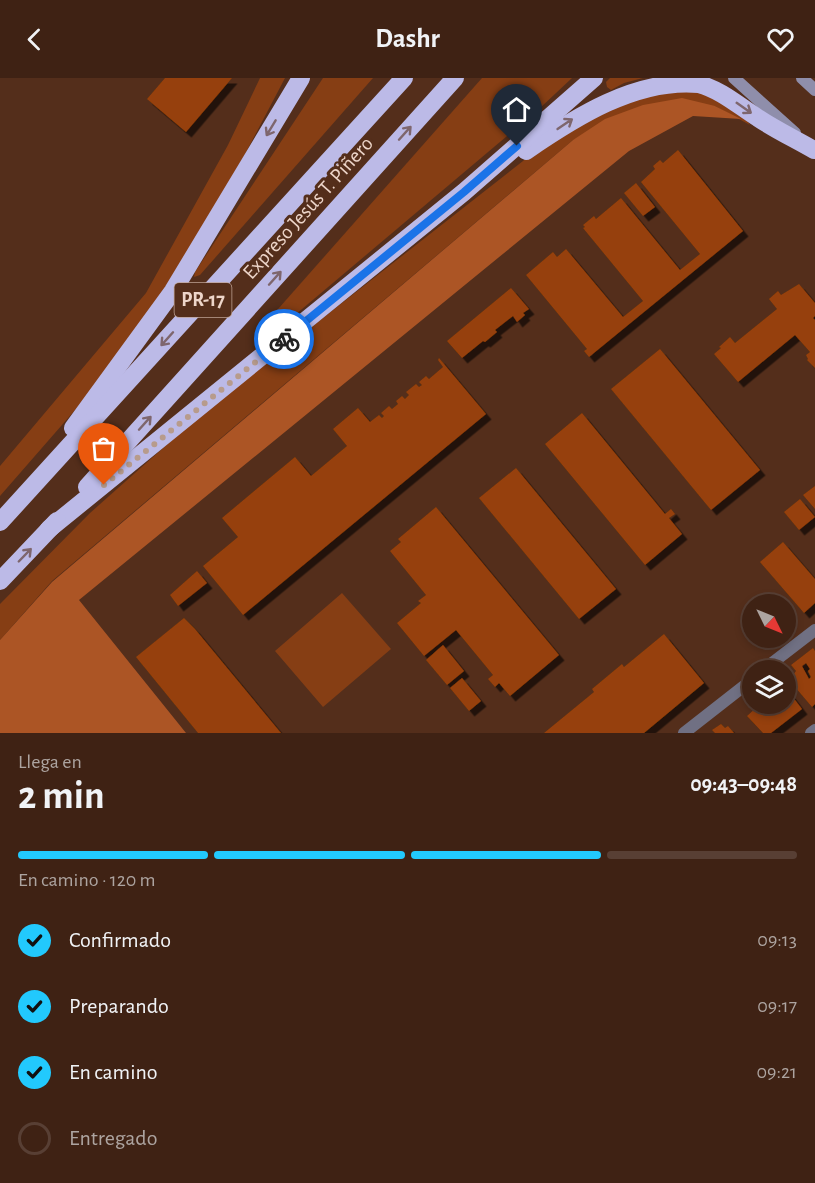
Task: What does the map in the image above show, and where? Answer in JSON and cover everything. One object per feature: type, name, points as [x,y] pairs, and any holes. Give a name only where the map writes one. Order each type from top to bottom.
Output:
[{"type":"highway","points":[[20,499],[173,291],[301,78]]},
{"type":"highway","name":"Expreso Jesús T. Piñero","points":[[0,522],[404,78]]},
{"type":"highway","name":"Expreso Jesús T. Piñero","points":[[0,581],[50,530],[455,78]]},
{"type":"highway","points":[[50,530],[464,192],[594,78]]},
{"type":"highway","points":[[464,192],[599,102],[624,91],[666,81],[700,84],[718,92],[759,119],[814,150]]},
{"type":"main road","points":[[734,78],[814,150]]},
{"type":"main road","points":[[802,78],[815,90]]},
{"type":"street","points":[[776,660],[815,630]]},
{"type":"street","points":[[684,733],[742,688]]},
{"type":"street","points":[[811,733],[815,730]]},
{"type":"shaded area","points":[[260,78],[285,78],[244,156],[158,304],[82,402],[0,496],[0,466],[146,293],[228,145]]},
{"type":"shaded area","points":[[323,78],[373,78],[200,275],[194,277],[195,272]]},
{"type":"shaded area","points":[[482,78],[572,78],[539,109],[263,342],[258,342],[254,338],[256,334]]},
{"type":"shaded area","points":[[610,78],[643,78],[624,83],[611,90],[607,87],[606,82]]},
{"type":"shaded area","points":[[698,88],[745,118],[750,125],[715,106],[573,140],[52,581],[0,640],[0,604],[90,513],[207,409],[551,139],[626,93]]},
{"type":"shaded area","points":[[682,98],[715,106],[741,119],[693,116],[629,151],[79,600],[186,733],[0,733],[0,640],[52,582],[573,140],[605,119],[643,105]]},
{"type":"shaded area","points":[[342,593],[391,649],[323,707],[275,651]]},
{"type":"building","points":[[165,78],[232,78],[186,132],[147,99]]},
{"type":"building","points":[[678,150],[743,231],[589,357],[584,351],[587,349],[526,275],[553,252],[557,257],[566,249],[623,317],[643,301],[583,228],[585,227],[583,225],[594,216],[596,219],[621,198],[680,270],[700,254],[641,182],[655,169],[653,166],[660,160],[663,163]]},
{"type":"building","points":[[636,183],[655,207],[643,216],[624,193]]},
{"type":"building","points":[[799,284],[815,303],[813,318],[815,320],[815,368],[807,360],[806,355],[810,352],[795,335],[738,382],[714,354],[730,337],[735,343],[777,309],[769,299],[778,291],[781,295]]},
{"type":"building","points":[[511,288],[529,309],[523,313],[525,315],[517,322],[513,316],[495,330],[497,332],[485,342],[483,341],[462,358],[447,341]]},
{"type":"building","points":[[660,349],[760,470],[711,510],[611,389]]},
{"type":"building","points":[[439,358],[486,414],[243,615],[203,566],[238,537],[222,518],[295,457],[311,476],[347,446],[333,429],[358,408],[370,422],[379,415],[382,418],[384,416],[381,413],[389,406],[392,409],[402,396],[405,399],[409,395],[406,392],[416,384],[419,387],[422,385],[419,382],[426,376],[429,379],[443,367]]},
{"type":"building","points":[[582,413],[665,514],[671,509],[675,514],[669,518],[682,534],[645,565],[545,444]]},
{"type":"building","points":[[516,468],[616,589],[579,619],[479,498]]},
{"type":"building","points":[[815,486],[815,509],[803,495]]},
{"type":"building","points":[[800,499],[815,517],[799,530],[784,512]]},
{"type":"building","points":[[436,507],[559,655],[510,696],[499,683],[495,687],[488,679],[493,675],[456,630],[424,656],[397,623],[421,603],[418,601],[426,595],[390,551],[401,542],[398,539]]},
{"type":"building","points":[[783,542],[815,579],[815,603],[804,613],[796,604],[796,594],[788,594],[760,562]]},
{"type":"building","points":[[197,571],[207,583],[178,606],[170,595]]},
{"type":"building","points":[[184,618],[281,733],[198,733],[136,657]]},
{"type":"building","points":[[664,634],[704,683],[644,733],[544,733],[594,692],[592,689],[622,664],[624,667]]},
{"type":"building","points":[[443,645],[464,671],[447,685],[426,660]]},
{"type":"building","points":[[813,648],[815,651],[815,704],[812,707],[796,688],[796,661]],"holes":[[[806,663],[810,669],[808,671],[811,677],[809,679],[802,666]]]},
{"type":"building","points":[[462,678],[481,701],[469,711],[450,688]]},
{"type":"building","points":[[796,701],[802,709],[796,714]]},
{"type":"building","points":[[749,714],[796,714],[771,733],[763,733],[747,716]]},
{"type":"building","points":[[721,724],[725,728],[728,726],[734,733],[715,733],[712,730]]},
{"type":"way so far","points":[[104,485],[284,339]]},
{"type":"route","points":[[284,339],[517,146]]}]
